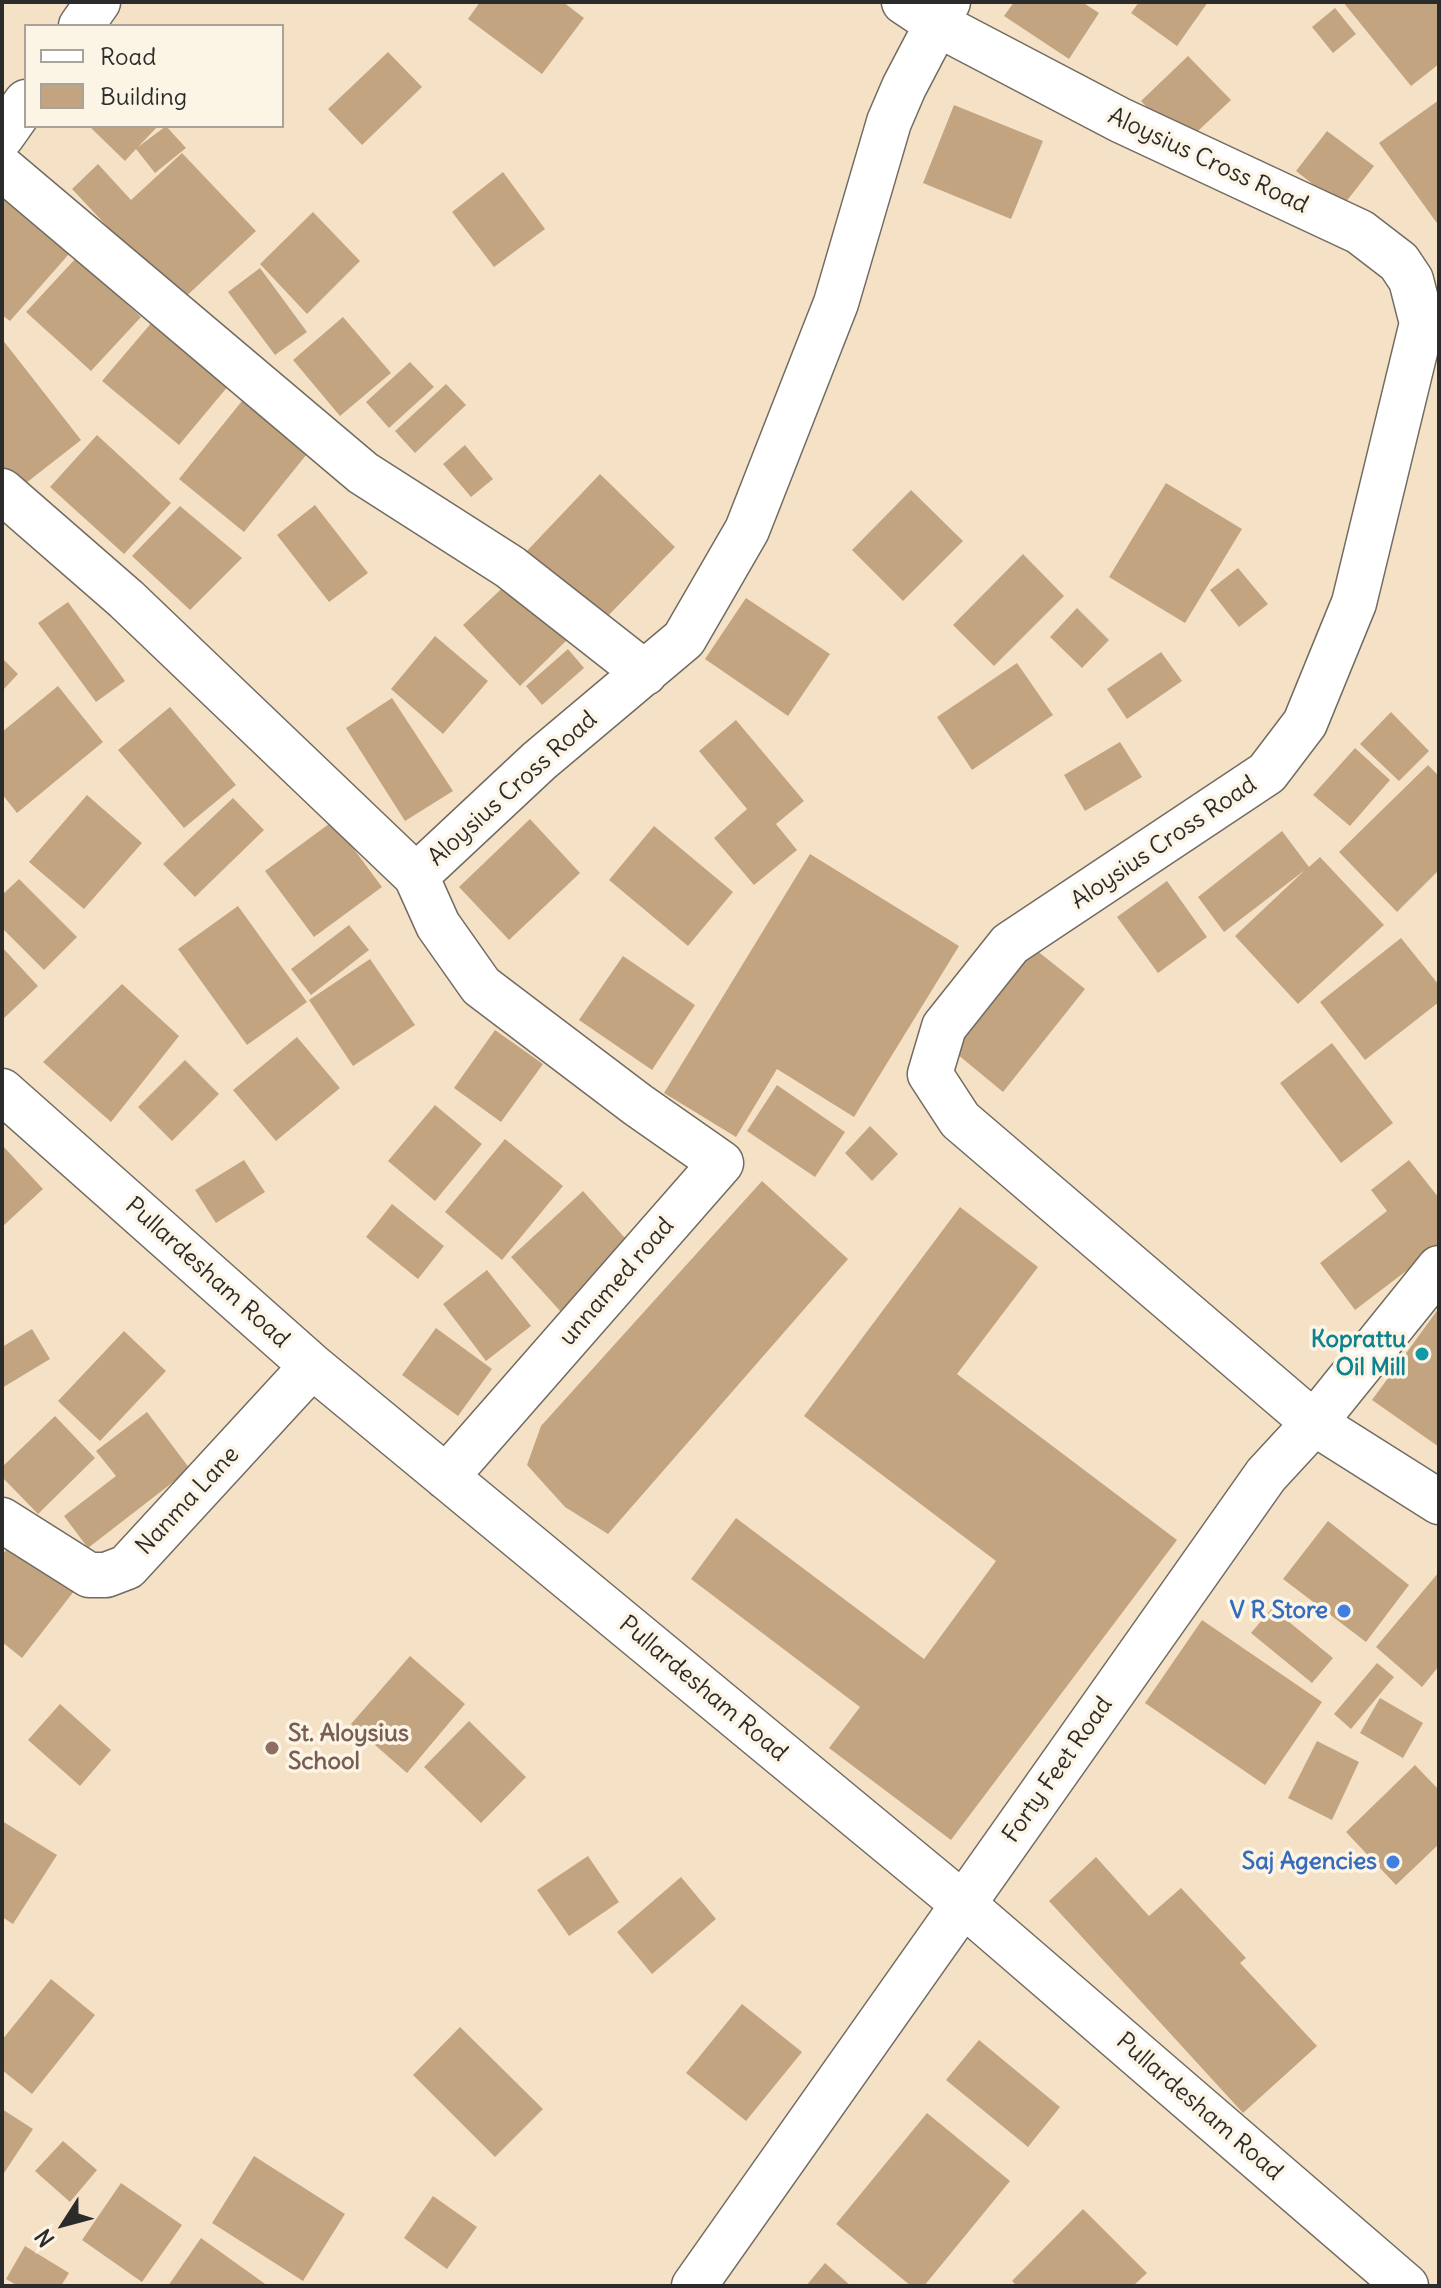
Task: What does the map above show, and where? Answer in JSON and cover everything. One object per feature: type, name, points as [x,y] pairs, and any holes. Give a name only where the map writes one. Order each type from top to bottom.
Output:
[{"type":"street","points":[[82,24],[98,2]]},
{"type":"street","name":"Aloysius Cross Road","points":[[2,491],[126,599],[416,876],[539,761],[684,639],[747,530],[836,303],[889,122],[911,73],[930,9],[1120,120],[1360,232],[1399,262],[1431,316],[1354,603],[1305,723],[1267,773],[1010,944],[944,1027],[930,1074],[960,1120],[1314,1423],[1439,1502]]},
{"type":"street","points":[[2,136],[24,105]]},
{"type":"street","points":[[2,168],[363,473],[510,567],[645,673]]},
{"type":"street","name":"unnamed road","points":[[416,876],[438,925],[481,986],[638,1105],[721,1163],[446,1477]]},
{"type":"street","name":"Pullardesham Road","points":[[2,1091],[312,1366],[963,1904],[1406,2286]]},
{"type":"street","name":"Forty Feet Road","points":[[694,2286],[1266,1475],[1314,1423],[1439,1268]]},
{"type":"street","name":"Nanma Lane","points":[[2,1520],[89,1575],[106,1575],[127,1567],[312,1366]]},
{"type":"building","points":[[480,2],[563,2],[584,18],[542,74],[468,19]]},
{"type":"building","points":[[1014,2],[1082,2],[1099,13],[1069,59],[1004,16]]},
{"type":"building","points":[[1139,2],[1208,2],[1177,46],[1131,13]]},
{"type":"building","points":[[1343,2],[1439,2],[1439,64],[1411,86]]},
{"type":"building","points":[[1335,8],[1356,34],[1333,53],[1312,27]]},
{"type":"building","points":[[388,52],[422,87],[362,145],[328,109]]},
{"type":"building","points":[[1188,56],[1231,100],[1183,145],[1141,101]]},
{"type":"building","points":[[1439,100],[1439,226],[1379,143]]},
{"type":"building","points":[[954,105],[1043,141],[1011,219],[923,183]]},
{"type":"building","points":[[91,128],[156,128],[138,147],[163,128],[168,128],[186,148],[155,173],[136,149],[125,161]]},
{"type":"building","points":[[1327,131],[1374,166],[1342,207],[1296,171]]},
{"type":"building","points":[[182,153],[256,231],[179,303],[72,189],[98,164],[131,200]]},
{"type":"building","points":[[503,172],[545,229],[494,267],[452,212]]},
{"type":"building","points":[[2,194],[69,254],[10,321],[2,315]]},
{"type":"building","points":[[313,212],[360,261],[307,314],[260,264]]},
{"type":"building","points":[[76,258],[141,317],[91,371],[26,312]]},
{"type":"building","points":[[260,268],[307,332],[275,355],[228,292]]},
{"type":"building","points":[[158,315],[234,379],[179,445],[102,381]]},
{"type":"building","points":[[343,317],[391,373],[340,416],[293,360]]},
{"type":"building","points":[[2,339],[81,440],[12,494],[2,481]]},
{"type":"building","points":[[410,362],[434,387],[389,428],[366,402]]},
{"type":"building","points":[[446,384],[466,405],[415,453],[395,431]]},
{"type":"building","points":[[250,391],[315,444],[244,532],[179,479]]},
{"type":"building","points":[[97,435],[171,503],[124,554],[50,487]]},
{"type":"building","points":[[465,445],[493,479],[471,497],[443,464]]},
{"type":"building","points":[[600,474],[675,547],[604,620],[525,553]]},
{"type":"building","points":[[1166,483],[1242,529],[1185,623],[1109,577]]},
{"type":"building","points":[[911,490],[963,541],[903,601],[852,550]]},
{"type":"building","points":[[315,505],[368,573],[329,602],[277,535]]},
{"type":"building","points":[[180,506],[242,558],[190,610],[132,556]]},
{"type":"building","points":[[1023,554],[1064,596],[994,666],[953,625]]},
{"type":"building","points":[[1238,568],[1268,604],[1239,627],[1210,590]]},
{"type":"building","points":[[513,578],[569,638],[520,686],[463,625]]},
{"type":"building","points":[[746,598],[830,654],[788,716],[705,659]]},
{"type":"building","points":[[68,602],[125,681],[96,702],[38,623]]},
{"type":"building","points":[[1077,608],[1109,640],[1082,668],[1050,637]]},
{"type":"building","points":[[435,636],[488,681],[443,734],[391,689]]},
{"type":"building","points":[[568,649],[584,668],[542,705],[526,686]]},
{"type":"building","points":[[1161,652],[1182,681],[1127,719],[1107,689]]},
{"type":"building","points":[[2,658],[18,674],[2,691]]},
{"type":"building","points":[[1017,663],[1053,715],[972,770],[937,717]]},
{"type":"building","points":[[58,686],[103,742],[17,813],[2,794],[2,732]]},
{"type":"building","points":[[392,698],[453,791],[405,821],[346,728]]},
{"type":"building","points":[[170,707],[236,785],[184,828],[118,750]]},
{"type":"building","points":[[1391,712],[1429,751],[1399,781],[1360,744]]},
{"type":"building","points":[[736,720],[804,801],[776,824],[797,850],[754,885],[714,838],[747,809],[699,751]]},
{"type":"building","points":[[1120,742],[1142,777],[1085,811],[1064,775]]},
{"type":"building","points":[[1355,748],[1390,780],[1350,826],[1313,795]]},
{"type":"building","points":[[1428,765],[1439,776],[1439,870],[1397,912],[1339,852]]},
{"type":"building","points":[[87,795],[142,843],[84,909],[29,862]]},
{"type":"building","points":[[233,798],[264,830],[195,897],[163,864]]},
{"type":"building","points":[[530,819],[580,873],[509,940],[459,887]]},
{"type":"building","points":[[333,821],[382,887],[314,937],[265,871]]},
{"type":"building","points":[[654,826],[733,892],[688,946],[609,880]]},
{"type":"building","points":[[1282,831],[1309,867],[1320,857],[1384,925],[1298,1004],[1235,936],[1305,870],[1224,932],[1198,897]]},
{"type":"building","points":[[810,854],[959,946],[854,1117],[777,1069],[736,1137],[664,1093]]},
{"type":"building","points":[[19,879],[77,937],[44,970],[2,928],[2,895]]},
{"type":"building","points":[[1167,881],[1207,937],[1158,973],[1117,917]]},
{"type":"building","points":[[238,906],[307,1002],[247,1045],[178,949]]},
{"type":"building","points":[[349,925],[369,950],[311,995],[291,969]]},
{"type":"building","points":[[1401,938],[1439,985],[1439,1002],[1365,1060],[1320,1002]]},
{"type":"building","points":[[1026,942],[1085,989],[1003,1092],[945,1044]]},
{"type":"building","points":[[2,947],[38,986],[2,1020]]},
{"type":"building","points":[[623,956],[695,1005],[652,1070],[579,1020]]},
{"type":"building","points":[[370,959],[415,1025],[353,1066],[309,1000]]},
{"type":"building","points":[[122,984],[179,1036],[111,1122],[43,1062]]},
{"type":"building","points":[[495,1030],[543,1064],[501,1122],[454,1088]]},
{"type":"building","points":[[297,1037],[340,1088],[276,1141],[233,1090]]},
{"type":"building","points":[[1332,1043],[1393,1123],[1341,1163],[1280,1083]]},
{"type":"building","points":[[185,1060],[219,1094],[172,1141],[138,1107]]},
{"type":"building","points":[[777,1085],[845,1132],[815,1177],[747,1131]]},
{"type":"building","points":[[435,1105],[482,1144],[435,1201],[388,1161]]},
{"type":"building","points":[[870,1126],[898,1154],[872,1181],[845,1153]]},
{"type":"building","points":[[505,1139],[563,1186],[502,1260],[445,1212]]},
{"type":"building","points":[[2,1145],[43,1189],[2,1227]]},
{"type":"building","points":[[244,1160],[265,1192],[216,1223],[195,1190]]},
{"type":"building","points":[[1409,1160],[1439,1198],[1439,1246],[1355,1310],[1320,1263],[1387,1211],[1371,1190]]},
{"type":"building","points":[[762,1181],[848,1259],[608,1534],[565,1507],[527,1465],[541,1426]]},
{"type":"building","points":[[583,1191],[633,1247],[562,1313],[511,1257]]},
{"type":"building","points":[[392,1204],[444,1246],[418,1279],[366,1237]]},
{"type":"building","points":[[960,1207],[1038,1267],[957,1374],[1177,1540],[951,1840],[829,1748],[860,1707],[691,1579],[736,1518],[924,1659],[996,1561],[804,1416]]},
{"type":"building","points":[[487,1270],[531,1326],[486,1361],[443,1304]]},
{"type":"building","name":"Koprattu Oil Mill","points":[[1439,1308],[1439,1447],[1372,1400]]},
{"type":"building","points":[[436,1328],[492,1369],[458,1416],[402,1375]]},
{"type":"building","points":[[32,1329],[50,1359],[2,1388],[2,1347]]},
{"type":"building","points":[[124,1331],[166,1371],[100,1441],[58,1401]]},
{"type":"building","points":[[147,1412],[190,1469],[88,1548],[64,1516],[116,1476],[96,1451]]},
{"type":"building","points":[[55,1416],[95,1458],[38,1514],[2,1477],[2,1467]]},
{"type":"building","points":[[1328,1521],[1409,1585],[1366,1642],[1283,1579]]},
{"type":"building","points":[[17,1537],[78,1586],[22,1658],[2,1642],[2,1555]]},
{"type":"building","points":[[1439,1572],[1439,1666],[1422,1687],[1376,1647]]},
{"type":"building","points":[[1272,1608],[1333,1658],[1312,1683],[1251,1633]]},
{"type":"building","points":[[1202,1620],[1322,1702],[1265,1785],[1145,1703]]},
{"type":"building","points":[[410,1656],[465,1704],[407,1773],[351,1724]]},
{"type":"building","points":[[1377,1663],[1394,1677],[1351,1729],[1334,1714]]},
{"type":"building","points":[[1380,1698],[1423,1723],[1403,1758],[1360,1733]]},
{"type":"building","points":[[60,1704],[111,1750],[80,1786],[28,1740]]},
{"type":"building","points":[[469,1721],[526,1777],[481,1823],[424,1767]]},
{"type":"building","points":[[1317,1741],[1359,1762],[1332,1820],[1288,1798]]},
{"type":"building","points":[[1415,1765],[1439,1790],[1439,1844],[1396,1885],[1346,1832]]},
{"type":"building","points":[[2,1821],[57,1855],[13,1924],[2,1917]]},
{"type":"building","points":[[588,1856],[619,1902],[569,1936],[537,1890]]},
{"type":"building","points":[[1096,1857],[1149,1916],[1181,1888],[1246,1958],[1240,1963],[1317,2046],[1243,2113],[1049,1901]]},
{"type":"building","points":[[681,1877],[716,1919],[652,1974],[617,1932]]},
{"type":"building","points":[[51,1979],[95,2015],[32,2094],[2,2070],[2,2040]]},
{"type":"building","points":[[742,2004],[802,2052],[746,2121],[686,2073]]},
{"type":"building","points":[[460,2027],[543,2109],[495,2157],[413,2075]]},
{"type":"building","points":[[979,2040],[1060,2107],[1028,2147],[946,2080]]},
{"type":"building","points":[[2,2109],[33,2129],[2,2176]]},
{"type":"building","points":[[927,2113],[1010,2181],[924,2286],[911,2286],[836,2224]]},
{"type":"building","points":[[63,2141],[97,2170],[70,2202],[35,2171]]},
{"type":"building","points":[[254,2156],[345,2214],[303,2281],[212,2223]]},
{"type":"building","points":[[121,2183],[182,2225],[142,2282],[82,2240]]},
{"type":"building","points":[[433,2196],[477,2227],[447,2269],[404,2238]]},
{"type":"building","points":[[1083,2209],[1147,2273],[1133,2286],[1017,2286],[1012,2281]]},
{"type":"building","points":[[201,2238],[268,2286],[168,2286]]},
{"type":"building","points":[[25,2246],[69,2273],[61,2286],[18,2286],[6,2279]]},
{"type":"building","points":[[825,2263],[851,2286],[806,2286]]},
{"type":"place","name":"Koprattu Oil Mill","points":[[1422,1354]]},
{"type":"place","name":"V R Store","points":[[1344,1611]]},
{"type":"place","name":"St. Aloysius School","points":[[272,1748]]},
{"type":"place","name":"Saj Agencies","points":[[1393,1862]]}]
